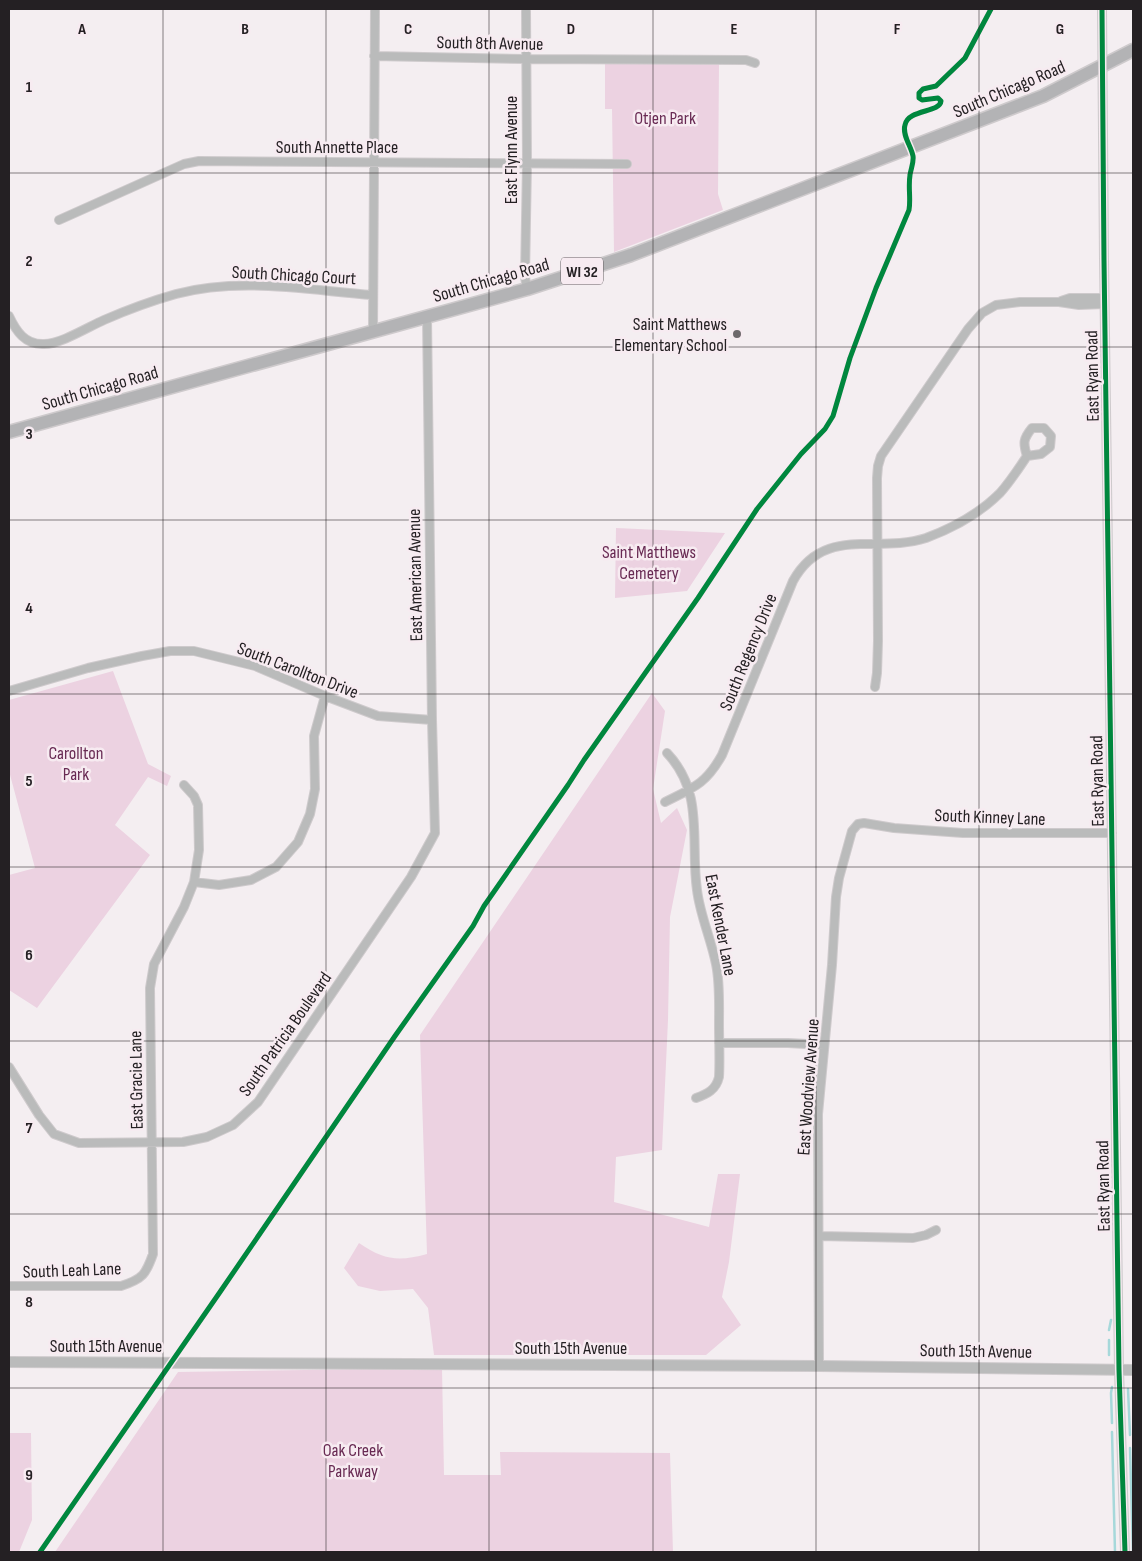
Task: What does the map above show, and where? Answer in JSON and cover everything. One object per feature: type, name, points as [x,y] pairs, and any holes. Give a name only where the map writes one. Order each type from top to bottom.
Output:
[{"type":"main road","name":"South Chicago Road","points":[[9,432],[527,289],[631,255],[1043,96],[1133,50]]},
{"type":"street","points":[[373,331],[375,9]]},
{"type":"street","name":"East Ryan Road","points":[[1102,9],[1104,301],[1119,1370],[1125,1552]]},
{"type":"street","name":"East Flynn Avenue","points":[[526,11],[527,163],[525,277],[527,289]]},
{"type":"street","name":"South 8th Avenue","points":[[374,56],[746,60],[755,63]]},
{"type":"street","name":"South Annette Place","points":[[59,220],[184,164],[199,161],[627,164]]},
{"type":"street","name":"South Chicago Court","points":[[9,316],[16,330],[24,338],[31,342],[44,344],[54,343],[142,304],[201,289],[243,285],[372,295]]},
{"type":"street","points":[[875,687],[878,662],[877,478],[881,456],[976,318],[989,308],[996,305],[1020,302],[1059,302],[1070,298],[1104,301]]},
{"type":"street","name":"East American Avenue","points":[[427,317],[435,833]]},
{"type":"street","name":"South Regency Drive","points":[[665,802],[704,780],[722,755],[786,598],[799,570],[810,559],[831,547],[900,543],[924,538],[950,528],[976,513],[1000,493],[1028,456]]},
{"type":"street","name":"South Carollton Drive","points":[[9,692],[88,668],[170,651],[194,651],[255,666],[378,716],[432,720]]},
{"type":"street","points":[[194,882],[219,885],[251,880],[276,867],[298,842],[310,814],[314,789],[314,736],[325,696]]},
{"type":"street","name":"East Kender Lane","points":[[667,753],[681,770],[689,790],[694,811],[697,888],[718,978],[719,1043],[717,1083],[712,1090],[696,1098]]},
{"type":"street","name":"East Gracie Lane","points":[[136,1282],[148,1270],[153,1254],[150,988],[152,972],[154,964],[184,907],[194,882],[199,850],[198,805],[194,796],[184,785]]},
{"type":"street","name":"South Kinney Lane","points":[[867,823],[894,828],[963,833],[1112,834]]},
{"type":"street","name":"East Woodview Avenue","points":[[819,1366],[818,1114],[836,897],[839,878],[852,831],[858,824],[867,823]]},
{"type":"street","name":"South Patricia Boulevard","points":[[9,1066],[39,1115],[54,1134],[79,1143],[183,1142],[207,1137],[233,1125],[258,1102],[411,877],[435,833]]},
{"type":"street","points":[[719,1043],[824,1045]]},
{"type":"street","points":[[819,1236],[914,1238],[936,1230]]},
{"type":"street","name":"South Leah Lane","points":[[9,1286],[121,1286],[136,1282]]},
{"type":"street","name":"South 15th Avenue","points":[[9,1362],[819,1366],[1133,1370]]},
{"type":"green space","name":"Otjen Park","points":[[605,64],[719,64],[718,194],[723,210],[614,252],[612,109],[605,109]]},
{"type":"green space","name":"Saint Matthews Cemetery","points":[[616,528],[725,533],[687,591],[615,598]]},
{"type":"green space","name":"Carollton Park","points":[[113,671],[148,764],[171,776],[167,786],[148,777],[115,825],[150,855],[37,1008],[9,990],[9,875],[35,868],[9,771],[9,700]]},
{"type":"green space","points":[[652,693],[665,711],[653,789],[661,823],[677,808],[687,830],[670,917],[668,1020],[662,1150],[616,1157],[614,1202],[709,1227],[718,1174],[740,1174],[729,1262],[722,1297],[741,1325],[706,1355],[434,1355],[428,1308],[413,1289],[380,1291],[358,1286],[344,1268],[359,1243],[376,1253],[392,1258],[408,1258],[427,1254],[420,1035]]},
{"type":"green space","name":"Oak Creek Parkway","points":[[442,1368],[444,1475],[501,1475],[500,1452],[670,1453],[673,1552],[55,1552],[178,1372]]},
{"type":"green space","points":[[9,1433],[31,1433],[32,1520],[19,1552],[9,1552]]},
{"type":"waterway","points":[[1109,1330],[1111,1320]]},
{"type":"waterway","points":[[1109,1340],[1109,1355]]},
{"type":"waterway","points":[[1112,1387],[1112,1423]]},
{"type":"waterway","points":[[1128,1389],[1130,1435]]},
{"type":"waterway","points":[[1112,1432],[1115,1552]]},
{"type":"waterway","points":[[1130,1448],[1133,1552]]},
{"type":"cycle path","points":[[40,1552],[395,1036],[473,926],[484,906],[698,598],[757,509],[801,454],[825,429],[833,416],[850,358],[876,288],[909,210],[909,179],[913,158],[904,129],[905,125],[912,116],[939,105],[941,101],[938,98],[922,100],[919,98],[919,93],[923,89],[936,86],[965,58],[991,9]]},
{"type":"cycle path","points":[[1102,9],[1119,1370],[1125,1552]]},
{"type":"place","name":"Saint Matthews Elementary School","points":[[737,334]]}]
